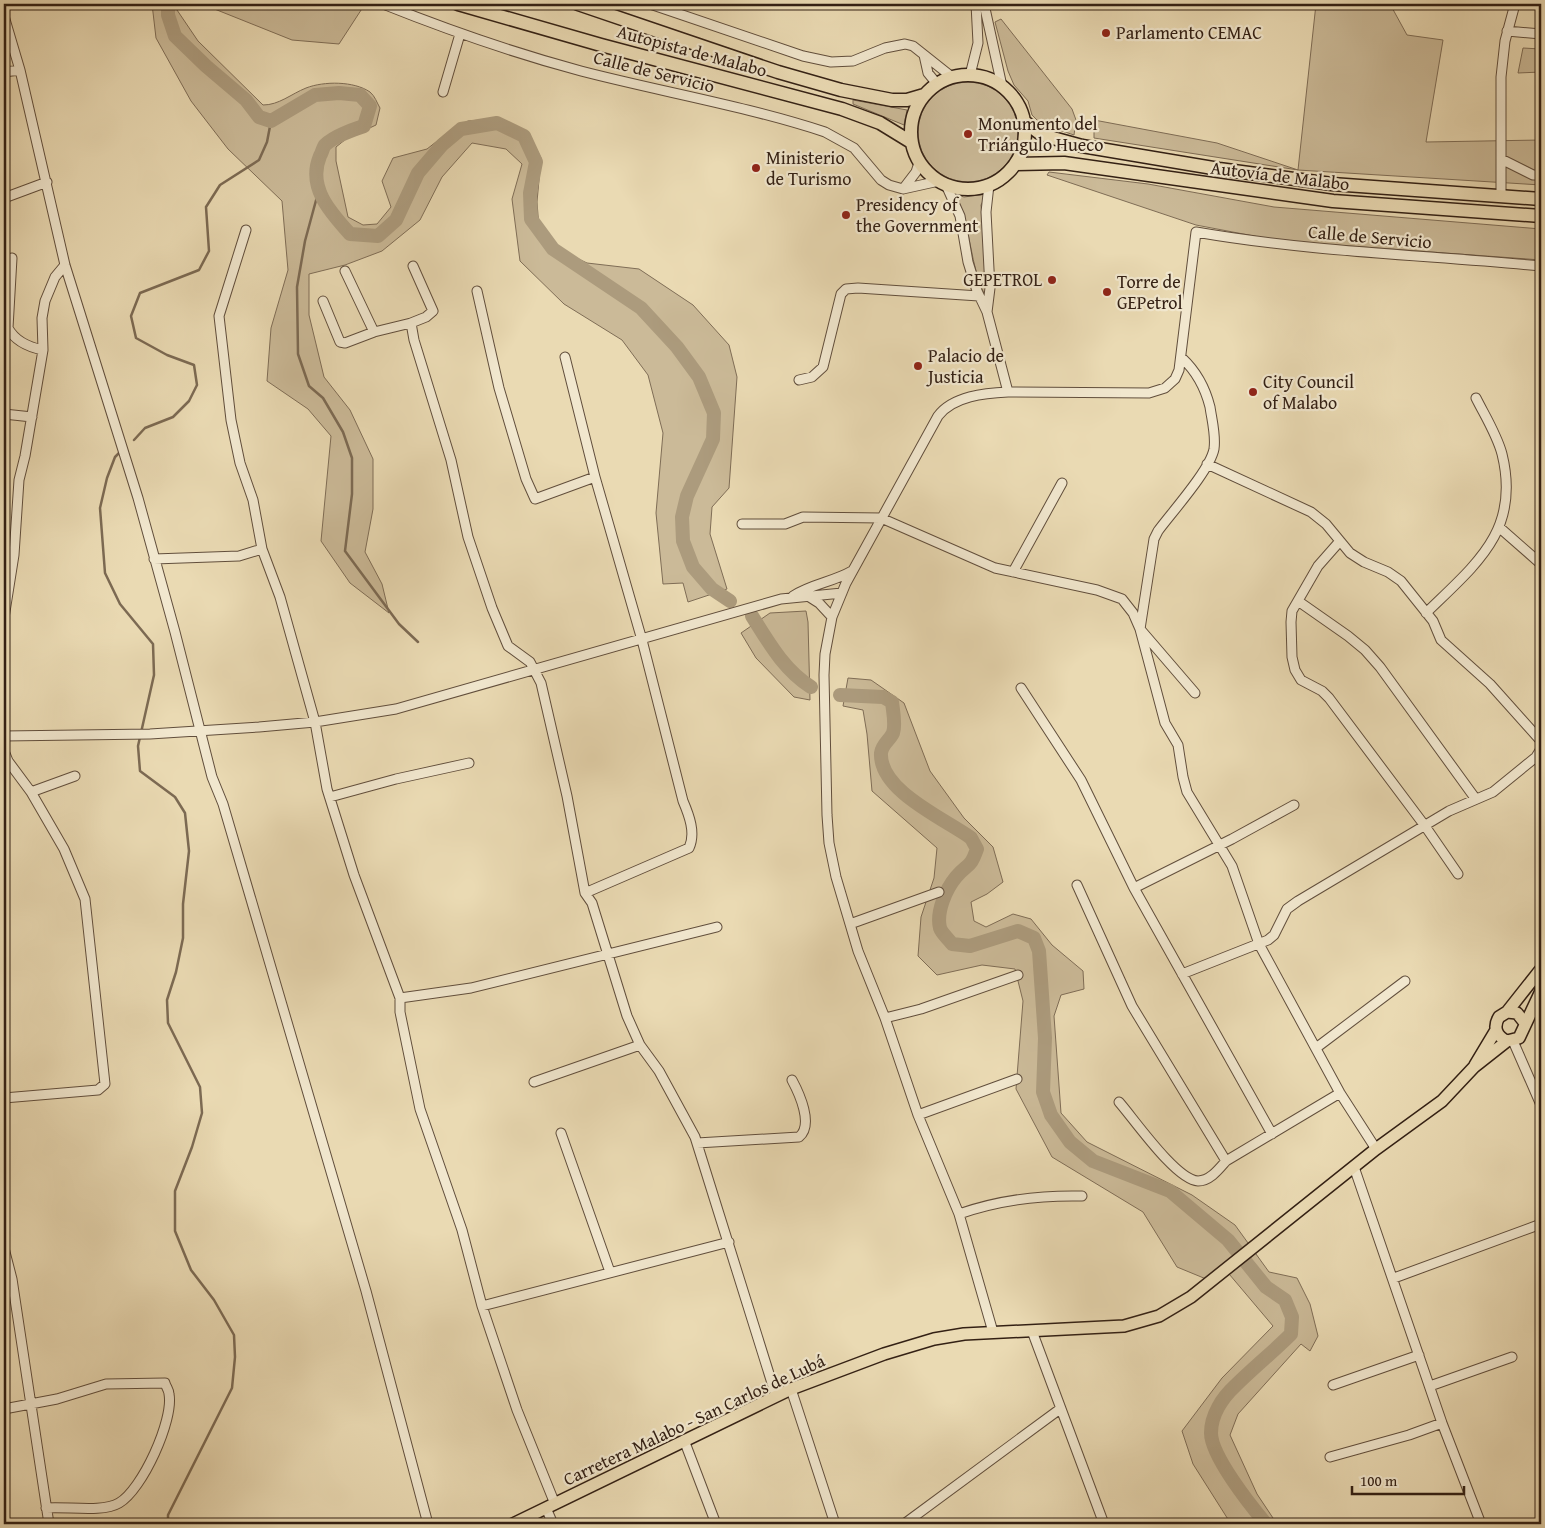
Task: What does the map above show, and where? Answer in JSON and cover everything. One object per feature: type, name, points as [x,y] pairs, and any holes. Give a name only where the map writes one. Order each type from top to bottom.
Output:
[{"type":"highway","name":"Autopista de Malabo","points":[[458,4],[601,45],[842,109],[880,123],[911,142]]},
{"type":"highway","name":"Autopista de Malabo","points":[[578,4],[778,72],[841,90],[892,100],[907,100],[924,95]]},
{"type":"highway","points":[[970,75],[987,78],[1002,86],[1014,98],[1025,122],[1025,139],[1016,164],[1004,176],[989,185],[963,189],[943,183],[919,163],[911,142],[913,112],[924,95],[937,84],[952,77],[970,75]]},
{"type":"highway","name":"Autovía de Malabo","points":[[1025,122],[1042,135],[1082,146],[1220,169],[1332,184],[1541,198]]},
{"type":"highway","name":"Autovía de Malabo","points":[[1016,164],[1064,163],[1333,202],[1541,216]]},
{"type":"main road","points":[[1474,1068],[1496,1030],[1497,1020],[1507,1012],[1541,969]]},
{"type":"main road","points":[[1354,1167],[1442,1101],[1474,1068],[1524,1033],[1525,1023],[1541,991]]},
{"type":"main road","points":[[1507,1012],[1517,1013],[1525,1023]]},
{"type":"main road","points":[[1496,1030],[1499,1036],[1510,1041]]},
{"type":"main road","name":"Carretera Malabo - San Carlos de Lubá","points":[[513,1524],[791,1389],[884,1354],[934,1339],[993,1332],[1124,1326],[1150,1319],[1191,1297],[1354,1167]]},
{"type":"street","name":"Calle de Servicio","points":[[383,4],[460,34],[582,71],[825,132],[854,148],[881,180],[889,185],[903,189]]},
{"type":"street","points":[[650,4],[803,56],[831,62],[853,61],[885,48],[905,44],[913,46],[952,77]]},
{"type":"street","points":[[970,75],[978,43],[976,4]]},
{"type":"street","points":[[984,4],[1002,86]]},
{"type":"street","points":[[1501,196],[1501,77],[1507,31],[1515,4]]},
{"type":"street","points":[[4,16],[20,70],[65,265],[138,498],[176,632],[199,730],[241,864],[366,1291],[428,1524]]},
{"type":"street","points":[[1507,31],[1541,34]]},
{"type":"street","points":[[443,92],[460,34]]},
{"type":"street","points":[[924,55],[928,73],[937,84]]},
{"type":"street","points":[[4,72],[20,70]]},
{"type":"street","points":[[1501,159],[1533,175],[1541,176]]},
{"type":"street","points":[[903,189],[916,172],[919,163]]},
{"type":"street","points":[[4,198],[47,182]]},
{"type":"street","points":[[903,189],[943,183],[960,216],[968,262],[979,296],[987,312],[1008,392]]},
{"type":"street","points":[[987,312],[990,288],[986,212],[989,185]]},
{"type":"street","points":[[246,230],[225,291],[219,316],[231,420],[240,463],[257,515],[262,549],[280,597],[314,722],[322,768],[330,797],[354,875],[387,969],[396,983],[420,1109],[462,1230],[482,1306],[550,1506],[553,1524]]},
{"type":"street","name":"Calle de Servicio","points":[[1182,358],[1196,232],[1275,245],[1541,266]]},
{"type":"street","points":[[12,258],[8,328],[12,336],[31,348],[43,350]]},
{"type":"street","points":[[4,618],[14,555],[19,480],[43,350],[42,318],[55,277],[65,265]]},
{"type":"street","points":[[323,301],[340,342],[345,344],[374,332],[426,317],[433,311],[413,266]]},
{"type":"street","points":[[345,271],[374,332]]},
{"type":"street","points":[[799,380],[812,377],[823,367],[841,294],[846,289],[858,288],[979,296]]},
{"type":"street","points":[[477,291],[499,388],[526,479],[535,499],[595,477]]},
{"type":"street","points":[[411,322],[414,340],[451,460],[468,537],[492,608],[508,646],[530,662],[535,670],[548,706],[585,892],[592,903],[627,1016],[640,1046],[659,1071],[697,1143],[730,1242],[776,1396]]},
{"type":"street","points":[[565,357],[595,477],[642,640],[683,801],[690,820],[691,842],[689,848],[585,892]]},
{"type":"street","points":[[993,1332],[959,1214],[918,1115],[850,924],[832,860],[827,815],[824,675],[825,654],[832,617],[846,583],[880,518],[942,410],[978,395],[1008,392],[1157,391],[1165,388],[1175,379],[1182,358],[1198,375],[1207,396],[1215,439],[1214,451],[1207,464],[1158,531],[1154,540],[1140,629],[1165,723],[1178,745],[1184,785],[1195,806],[1221,845],[1237,878],[1259,944],[1340,1093],[1376,1149]]},
{"type":"street","points":[[1426,613],[1467,574],[1500,528],[1506,496],[1502,453],[1476,398]]},
{"type":"street","points":[[4,414],[32,416]]},
{"type":"street","points":[[1207,464],[1311,512],[1326,524],[1340,541],[1364,562],[1388,572],[1401,581],[1433,621],[1441,640],[1501,695],[1541,741]]},
{"type":"street","points":[[1013,572],[1062,483]]},
{"type":"street","points":[[742,524],[786,524],[803,517],[880,518],[995,568],[1114,594],[1126,603],[1140,629],[1196,693]]},
{"type":"street","points":[[1500,528],[1541,564]]},
{"type":"street","points":[[1340,541],[1318,566],[1292,611],[1290,622],[1292,658],[1295,670],[1301,680],[1322,691],[1329,698],[1425,826],[1458,874]]},
{"type":"street","points":[[154,559],[239,556],[262,549]]},
{"type":"street","points":[[793,596],[800,591],[822,584],[853,570]]},
{"type":"street","points":[[822,584],[846,583]]},
{"type":"street","points":[[4,736],[150,734],[314,722],[396,709],[793,596],[842,593]]},
{"type":"street","points":[[807,596],[819,603],[832,617]]},
{"type":"street","points":[[1298,601],[1365,650],[1380,667],[1475,798]]},
{"type":"street","points":[[1021,688],[1081,780],[1134,888],[1272,1134]]},
{"type":"street","points":[[1182,974],[1259,944],[1274,935],[1287,909],[1298,901],[1475,798],[1493,792],[1536,757],[1541,749]]},
{"type":"street","points":[[4,751],[8,760],[31,792],[64,849],[85,899],[105,1084],[98,1090],[4,1098]]},
{"type":"street","points":[[330,797],[396,779],[468,763]]},
{"type":"street","points":[[31,792],[75,776]]},
{"type":"street","points":[[1134,888],[1221,845],[1294,805]]},
{"type":"street","points":[[1077,886],[1132,1006],[1226,1161]]},
{"type":"street","points":[[850,924],[939,892]]},
{"type":"street","points":[[400,998],[471,988],[717,927]]},
{"type":"street","points":[[885,1018],[921,1009],[1018,974]]},
{"type":"street","points":[[1316,1048],[1405,981]]},
{"type":"street","points":[[1510,1041],[1541,1105]]},
{"type":"street","points":[[534,1082],[640,1046]]},
{"type":"street","points":[[918,1115],[1017,1079]]},
{"type":"street","points":[[697,1143],[799,1137],[804,1131],[804,1110],[801,1097],[792,1080]]},
{"type":"street","points":[[1119,1102],[1168,1161],[1192,1179],[1206,1179],[1215,1173],[1226,1161],[1340,1093]]},
{"type":"street","points":[[561,1133],[610,1272]]},
{"type":"street","points":[[1354,1167],[1394,1278],[1442,1423],[1481,1524]]},
{"type":"street","points":[[959,1214],[983,1206],[1016,1199],[1052,1195],[1082,1196]]},
{"type":"street","points":[[1394,1278],[1541,1224]]},
{"type":"street","points":[[482,1306],[730,1242]]},
{"type":"street","points":[[4,1248],[49,1524]]},
{"type":"street","points":[[1032,1331],[1104,1524]]},
{"type":"street","points":[[1333,1385],[1419,1355]]},
{"type":"street","points":[[1430,1386],[1512,1357]]},
{"type":"street","points":[[4,1410],[57,1399],[106,1384],[165,1383],[170,1395],[161,1437],[146,1471],[129,1494],[118,1503],[107,1507],[46,1508]]},
{"type":"street","points":[[791,1389],[835,1524]]},
{"type":"street","points":[[904,1524],[1060,1410]]},
{"type":"street","points":[[1330,1457],[1409,1435],[1442,1423]]},
{"type":"street","points":[[684,1440],[716,1524]]},
{"type":"shaded area","points":[[152,4],[179,4],[177,10],[198,41],[263,105],[269,105],[285,99],[306,88],[330,83],[356,86],[372,94],[380,108],[376,125],[346,139],[336,147],[336,161],[348,217],[363,225],[377,224],[391,207],[382,181],[393,158],[427,149],[450,131],[468,121],[494,119],[527,131],[541,158],[537,202],[539,228],[556,248],[587,263],[639,269],[693,305],[729,345],[737,377],[729,488],[712,507],[710,534],[727,589],[688,602],[683,583],[663,584],[656,513],[663,433],[648,375],[622,340],[564,304],[520,261],[512,199],[522,164],[506,149],[472,143],[442,177],[420,220],[382,251],[345,265],[309,274],[309,315],[324,377],[350,410],[373,459],[373,509],[365,552],[382,584],[389,613],[350,583],[321,541],[331,436],[308,409],[267,381],[271,328],[288,270],[282,201],[228,149],[191,101],[156,38]]},
{"type":"shaded area","points":[[202,4],[365,4],[339,44],[292,40]]},
{"type":"shaded area","points":[[1316,4],[1390,4],[1407,35],[1443,40],[1426,142],[1541,140],[1541,185],[1298,170]]},
{"type":"shaded area","points":[[1001,19],[1072,109],[1076,120],[1074,135],[1041,124],[1032,115],[1028,101],[1014,85],[1008,71],[995,22]]},
{"type":"shaded area","points":[[1523,48],[1541,49],[1541,72],[1518,73]]},
{"type":"shaded area","points":[[968,82],[987,86],[1003,97],[1014,113],[1018,132],[1014,151],[1003,167],[987,178],[968,182],[949,178],[933,167],[922,151],[918,132],[922,113],[933,97],[949,86]]},
{"type":"shaded area","points":[[853,100],[907,110],[904,125],[853,104]]},
{"type":"shaded area","points":[[1094,120],[1217,143],[1298,170],[1094,138]]},
{"type":"shaded area","points":[[1049,172],[1148,184],[1274,207],[1541,229],[1541,260],[1280,241],[1196,225],[1047,175]]},
{"type":"shaded area","points":[[955,194],[964,197],[987,194],[981,205],[988,286],[986,298],[976,272],[965,220]]},
{"type":"shaded area","points":[[806,611],[808,622],[810,700],[794,697],[756,658],[741,633],[770,613]]},
{"type":"shaded area","points":[[848,678],[871,680],[904,703],[930,771],[964,818],[993,847],[1003,882],[987,894],[971,902],[974,921],[986,927],[1013,914],[1031,919],[1052,945],[1083,971],[1084,989],[1061,995],[1054,1016],[1061,1113],[1087,1142],[1192,1195],[1235,1225],[1269,1272],[1297,1278],[1310,1304],[1318,1336],[1310,1351],[1301,1344],[1238,1414],[1230,1435],[1257,1494],[1277,1524],[1231,1524],[1193,1464],[1182,1431],[1222,1378],[1273,1326],[1224,1268],[1211,1281],[1177,1267],[1143,1212],[1052,1157],[1016,1089],[1023,1001],[1015,969],[982,965],[937,975],[918,956],[921,917],[934,878],[937,848],[872,791],[863,710],[843,706]]},
{"type":"waterway","points":[[168,4],[168,15],[175,36],[206,66],[246,100],[259,117],[271,121],[315,95],[339,93],[360,95],[370,106],[364,126],[338,136],[325,145],[317,167],[316,178],[323,198],[328,208],[350,234],[378,236],[396,220],[418,173],[442,145],[461,129],[497,123],[524,136],[536,162],[530,193],[531,219],[553,249],[641,308],[677,347],[699,377],[714,413],[713,439],[687,496],[682,517],[683,541],[693,567],[712,589],[730,601]]},
{"type":"waterway","points":[[134,440],[145,428],[173,417],[189,401],[197,385],[194,365],[167,355],[136,338],[131,316],[140,293],[199,270],[209,251],[206,207],[220,185],[259,160],[267,142],[271,121]]},
{"type":"waterway","points":[[318,193],[305,241],[297,287],[298,354],[309,386],[323,398],[343,432],[352,458],[352,494],[345,551],[399,624],[418,642]]},
{"type":"waterway","points":[[120,452],[115,457],[107,478],[100,508],[105,573],[120,604],[153,644],[154,675],[138,746],[140,771],[175,797],[185,813],[189,851],[183,904],[183,938],[176,972],[167,1000],[168,1023],[200,1087],[202,1113],[192,1147],[175,1191],[175,1231],[191,1270],[214,1300],[234,1335],[235,1357],[232,1388],[168,1515],[168,1524]]},
{"type":"waterway","points":[[752,616],[785,664],[811,687]]},
{"type":"waterway","points":[[840,695],[883,697],[892,702],[894,729],[892,736],[883,747],[881,753],[883,767],[902,792],[971,838],[977,849],[970,863],[952,882],[945,894],[939,915],[940,928],[944,934],[952,944],[970,946],[1018,931],[1034,938],[1039,951],[1045,1038],[1043,1092],[1051,1115],[1070,1142],[1093,1161],[1170,1191],[1228,1240],[1266,1287],[1285,1300],[1292,1317],[1291,1334],[1230,1391],[1218,1407],[1211,1426],[1213,1443],[1224,1467],[1266,1524]]},
{"type":"place","name":"Parlamento CEMAC","points":[[1106,33]]},
{"type":"place","name":"Monumento del Triángulo Hueco","points":[[968,134]]},
{"type":"place","name":"Ministerio de Turismo","points":[[756,168]]},
{"type":"place","name":"Presidency of the Government","points":[[846,215]]},
{"type":"place","name":"GEPETROL","points":[[1052,280]]},
{"type":"place","name":"Torre de GEPetrol","points":[[1107,292]]},
{"type":"place","name":"Palacio de Justicia","points":[[918,366]]},
{"type":"place","name":"City Council of Malabo","points":[[1253,392]]}]
